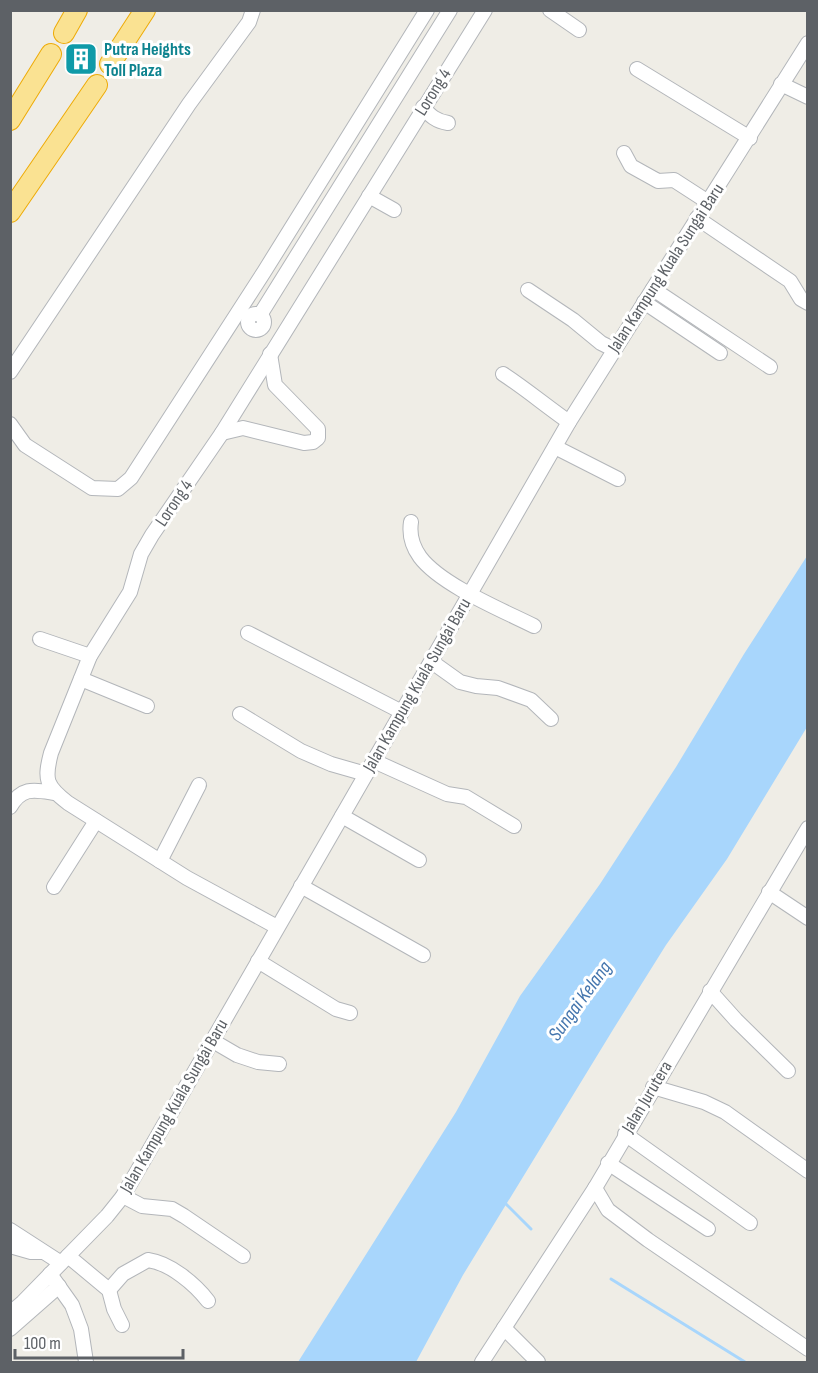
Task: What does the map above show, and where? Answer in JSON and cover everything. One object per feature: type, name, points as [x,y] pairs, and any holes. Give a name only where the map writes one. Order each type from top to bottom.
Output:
[{"type":"highway","points":[[63,33],[76,10]]},
{"type":"highway","points":[[110,64],[145,10]]},
{"type":"highway","points":[[10,120],[51,54]]},
{"type":"highway","points":[[10,212],[97,85]]},
{"type":"street","points":[[10,372],[189,104],[249,22],[253,10]]},
{"type":"street","points":[[10,424],[25,445],[92,488],[118,489],[131,478],[264,272],[427,10]]},
{"type":"street","points":[[261,315],[450,10]]},
{"type":"street","name":"Lorong 4","points":[[55,793],[47,781],[51,753],[90,656],[130,592],[141,555],[222,433],[485,10]]},
{"type":"street","points":[[550,10],[579,30]]},
{"type":"street","name":"Jalan Kampung Kuala Sungai Baru","points":[[10,1313],[65,1259],[123,1196],[569,422],[613,349],[750,138],[807,43]]},
{"type":"street","points":[[637,69],[750,138]]},
{"type":"street","points":[[781,84],[807,97]]},
{"type":"street","points":[[423,107],[430,116],[440,122],[448,123]]},
{"type":"street","points":[[624,153],[631,166],[658,181],[674,180],[708,202]]},
{"type":"street","points":[[369,196],[394,210]]},
{"type":"street","points":[[697,219],[790,281],[801,299],[807,303]]},
{"type":"street","points":[[652,289],[770,367]]},
{"type":"street","points":[[528,290],[613,349]]},
{"type":"street","points":[[644,302],[720,353]]},
{"type":"street","points":[[222,433],[243,428],[304,443],[318,438],[318,429],[314,424],[275,385],[270,354]]},
{"type":"street","points":[[503,374],[531,392],[539,402],[569,422]]},
{"type":"street","points":[[555,447],[618,479]]},
{"type":"street","points":[[411,522],[410,537],[421,558],[443,577],[534,626]]},
{"type":"street","points":[[248,633],[402,712]]},
{"type":"street","points":[[40,639],[90,656]]},
{"type":"street","points":[[432,662],[460,682],[476,686],[498,687],[531,700],[551,719]]},
{"type":"street","points":[[81,679],[147,706]]},
{"type":"street","points":[[240,714],[301,751],[331,764],[366,774]]},
{"type":"street","points":[[374,761],[447,794],[466,797],[514,826]]},
{"type":"street","points":[[160,861],[199,785]]},
{"type":"street","points":[[10,807],[20,794],[26,791],[55,793],[160,861],[277,927]]},
{"type":"street","points":[[342,816],[418,860]]},
{"type":"street","points":[[54,887],[96,821]]},
{"type":"street","name":"Jalan Jurutera","points":[[482,1362],[595,1188],[608,1162],[769,892],[802,851],[807,828]]},
{"type":"street","points":[[301,886],[423,955]]},
{"type":"street","points":[[769,892],[807,918]]},
{"type":"street","points":[[258,961],[336,1009],[350,1013]]},
{"type":"street","points":[[710,991],[788,1071]]},
{"type":"street","points":[[213,1041],[258,1062],[279,1064]]},
{"type":"street","points":[[653,1087],[704,1102],[724,1112],[807,1171]]},
{"type":"street","points":[[625,1134],[750,1223]]},
{"type":"street","points":[[608,1162],[708,1229]]},
{"type":"street","points":[[595,1188],[608,1210],[807,1349]]},
{"type":"street","points":[[123,1196],[142,1206],[172,1209],[243,1256]]},
{"type":"street","points":[[10,1230],[45,1252],[65,1259],[109,1290],[114,1309],[122,1325]]},
{"type":"street","points":[[12,1250],[45,1252]]},
{"type":"street","points":[[109,1290],[123,1274],[148,1260],[162,1264],[179,1275],[201,1292],[208,1301]]},
{"type":"street","points":[[50,1274],[72,1305],[81,1329],[86,1362]]},
{"type":"street","points":[[10,1329],[59,1286]]},
{"type":"street","points":[[504,1328],[538,1362]]},
{"type":"water","name":"Sungai Kelang","points":[[807,556],[807,727],[727,859],[666,945],[614,1028],[463,1275],[416,1362],[298,1362],[456,1112],[520,996],[600,884],[676,767],[744,654]]},
{"type":"waterway","points":[[505,1203],[531,1229]]},
{"type":"waterway","points":[[611,1279],[745,1362]]},
{"type":"place","name":"Putra Heights Toll Plaza","points":[[81,59]]}]
